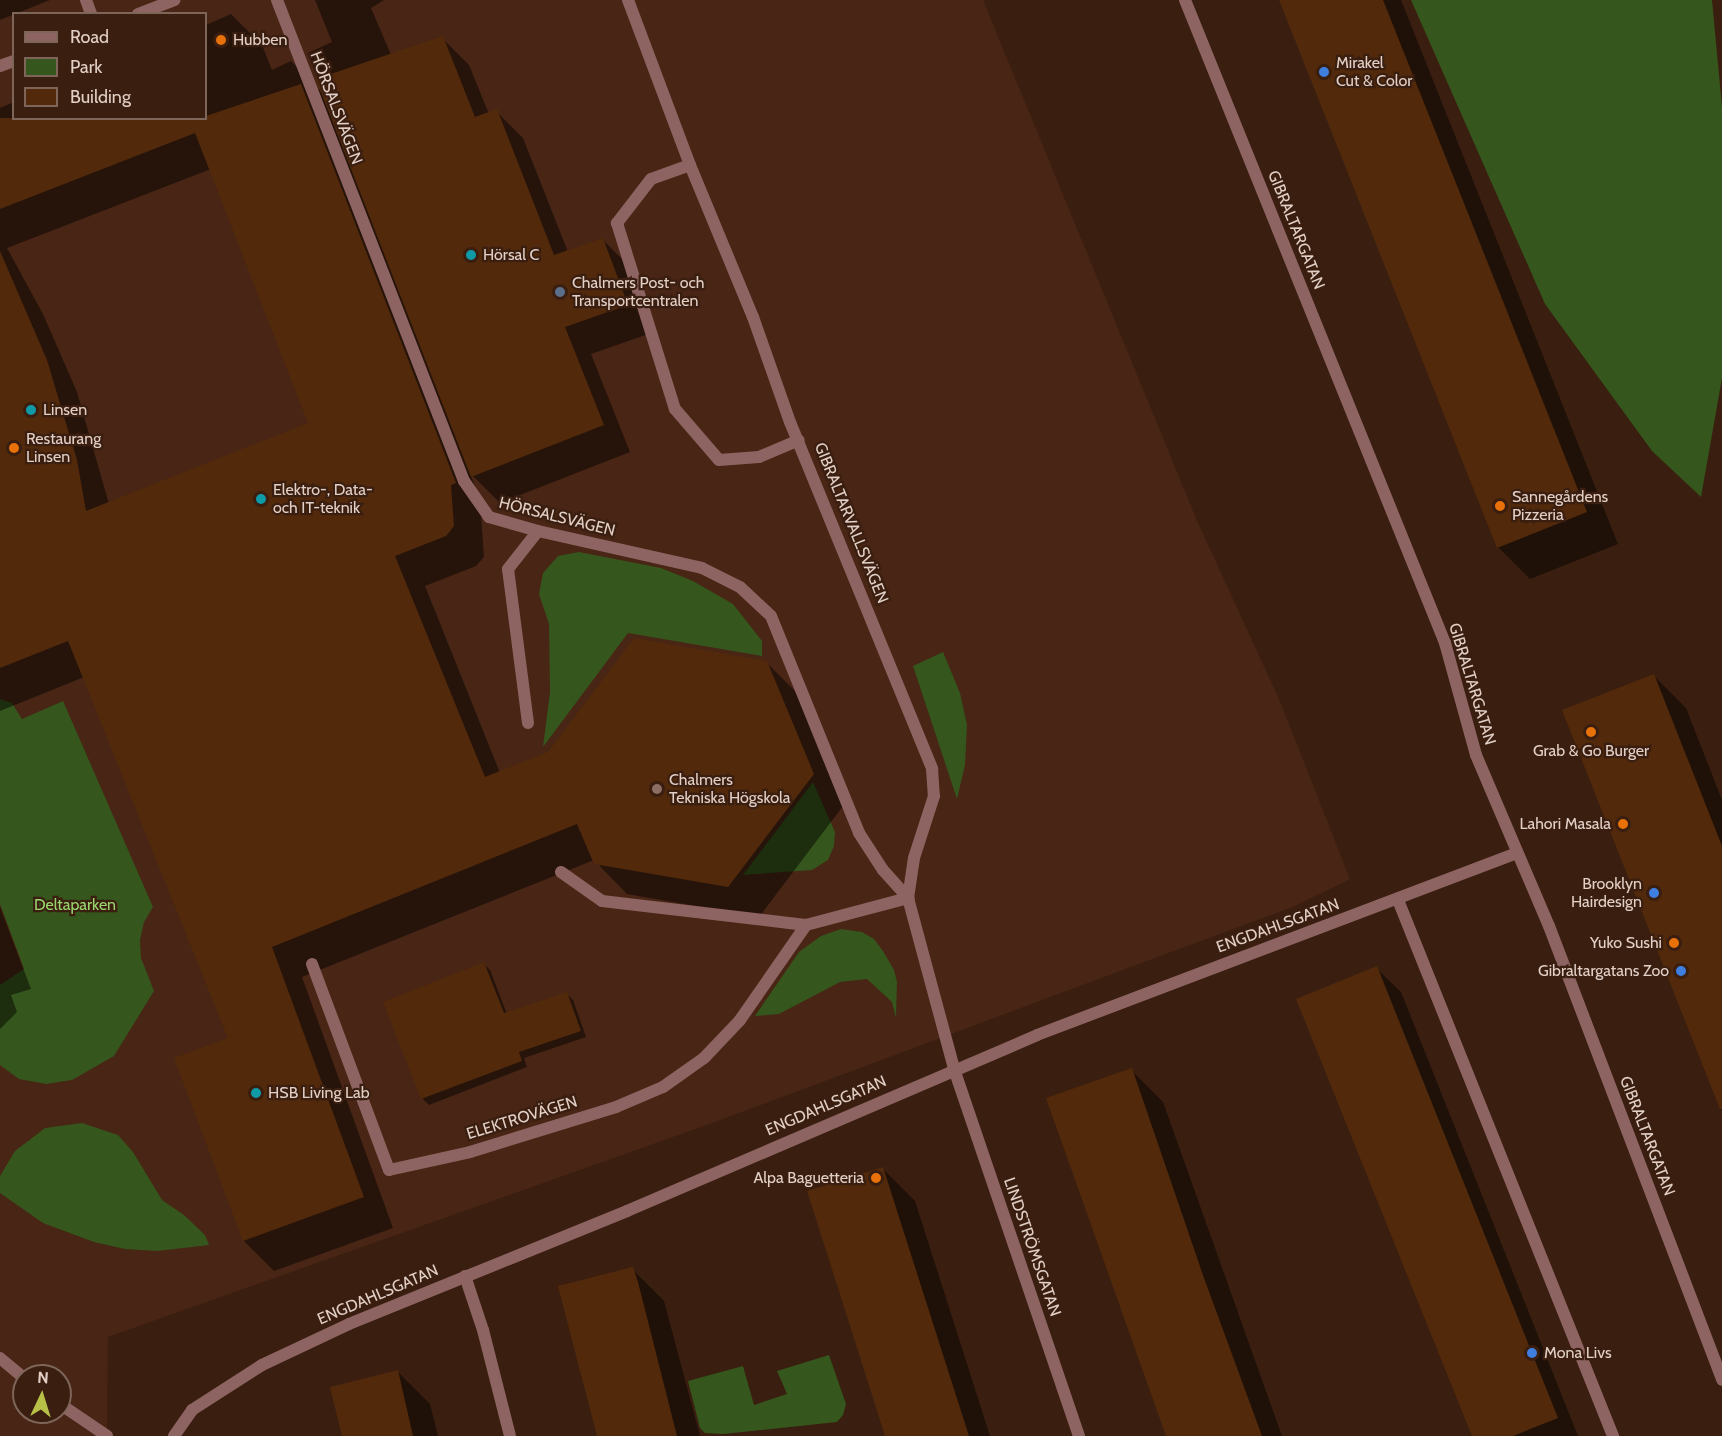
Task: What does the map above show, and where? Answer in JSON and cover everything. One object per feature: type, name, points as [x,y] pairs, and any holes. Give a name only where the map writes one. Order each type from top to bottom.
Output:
[{"type":"street","points":[[143,12],[174,0]]},
{"type":"street","name":"HÖRSALSVÄGEN","points":[[277,0],[464,481],[489,518],[702,568],[740,587],[771,616],[859,833],[883,870],[908,898]]},
{"type":"street","name":"GIBRALTARVALLSVÄGEN","points":[[628,0],[690,165],[753,317],[799,440],[932,770],[934,796],[914,858],[908,898],[954,1069]]},
{"type":"street","name":"GIBRALTARGATAN","points":[[1185,0],[1445,643],[1476,755],[1549,926],[1722,1380]]},
{"type":"street","points":[[690,165],[651,179],[618,223],[675,409],[719,460],[759,457],[799,440]]},
{"type":"street","points":[[528,723],[508,569],[538,531]]},
{"type":"street","name":"ENGDAHLSGATAN","points":[[174,1436],[192,1410],[262,1365],[350,1324],[627,1210],[954,1069],[1158,988],[1398,900],[1517,853]]},
{"type":"street","points":[[561,872],[602,901],[806,925],[908,898]]},
{"type":"street","points":[[1398,900],[1613,1436]]},
{"type":"street","name":"ELEKTROVÄGEN","points":[[312,964],[389,1170],[470,1152],[616,1107],[663,1087],[704,1058],[740,1020],[806,925]]},
{"type":"street","name":"LINDSTRÖMSGATAN","points":[[954,1069],[1079,1436]]},
{"type":"street","points":[[465,1276],[483,1330],[510,1436]]},
{"type":"street","points":[[0,1358],[12,1368]]},
{"type":"street","points":[[72,1412],[107,1436]]},
{"type":"shaded area","name":"Chalmers Tekniska Högskola","points":[[0,0],[983,0],[1198,523],[1279,699],[1350,879],[1295,906],[704,1126],[108,1337],[107,1436],[0,1436]]},
{"type":"green space","points":[[1411,0],[1712,0],[1722,107],[1722,378],[1701,497],[1652,451],[1545,304]]},
{"type":"green space","points":[[579,552],[661,568],[693,581],[733,604],[762,641],[762,656],[628,633],[543,747],[550,692],[549,624],[539,594],[543,573],[558,556]]},
{"type":"green space","points":[[943,652],[960,693],[967,725],[965,765],[957,799],[913,666]]},
{"type":"green space","name":"Deltaparken","points":[[0,699],[12,703],[22,719],[63,701],[153,907],[144,922],[140,940],[141,958],[154,991],[114,1056],[72,1080],[46,1084],[19,1079],[0,1065],[0,985],[24,969],[0,904]]},
{"type":"green space","points":[[813,782],[835,832],[834,846],[828,860],[812,870],[743,875]]},
{"type":"green space","points":[[841,929],[862,932],[874,939],[883,951],[894,970],[897,982],[896,1018],[892,1002],[867,979],[840,982],[779,1014],[755,1016],[799,952],[821,936]]},
{"type":"green space","points":[[82,1123],[118,1135],[133,1152],[162,1200],[184,1215],[205,1235],[209,1245],[157,1251],[125,1249],[94,1242],[43,1223],[0,1193],[0,1176],[15,1151],[45,1128]]},
{"type":"green space","points":[[829,1355],[846,1404],[843,1415],[837,1422],[723,1434],[705,1433],[700,1428],[688,1381],[743,1366],[754,1405],[787,1394],[777,1371]]},
{"type":"building","points":[[1279,0],[1383,0],[1587,512],[1497,548]]},
{"type":"building","name":"Hörsal C","points":[[443,36],[475,117],[497,109],[554,255],[603,238],[628,305],[565,327],[604,425],[471,477],[316,79]]},
{"type":"building","name":"Elektro-, Data- och IT-teknik","points":[[301,84],[456,483],[451,485],[454,526],[446,536],[395,556],[485,777],[548,752],[634,638],[767,661],[814,774],[728,887],[594,864],[577,824],[272,947],[364,1197],[243,1241],[174,1058],[228,1038],[68,641],[0,668],[0,251],[47,360],[77,460],[86,511],[308,423],[195,133],[0,209],[0,118],[12,118],[12,120],[207,120],[207,116]]},
{"type":"building","points":[[1654,674],[1722,846],[1722,1109],[1720,1109],[1562,710]]},
{"type":"building","points":[[484,962],[504,1013],[567,992],[581,1031],[519,1052],[522,1061],[421,1099],[383,1002]]},
{"type":"building","points":[[1377,966],[1558,1418],[1513,1436],[1472,1436],[1296,999]]},
{"type":"building","points":[[1132,1068],[1204,1278],[1262,1436],[1166,1436],[1046,1098]]},
{"type":"building","points":[[883,1167],[969,1436],[885,1436],[807,1191]]},
{"type":"building","points":[[633,1267],[677,1436],[597,1436],[558,1286]]},
{"type":"building","points":[[398,1370],[413,1436],[342,1436],[330,1387]]},
{"type":"place","name":"Hubben","points":[[221,40]]},
{"type":"place","name":"Mirakel Cut & Color","points":[[1324,72]]},
{"type":"place","name":"Hörsal C","points":[[471,255]]},
{"type":"place","name":"Chalmers Post- och Transportcentralen","points":[[560,292]]},
{"type":"place","name":"Linsen","points":[[31,410]]},
{"type":"place","name":"Restaurang Linsen","points":[[14,448]]},
{"type":"place","name":"Elektro-, Data- och IT-teknik","points":[[261,499]]},
{"type":"place","name":"Sannegårdens Pizzeria","points":[[1500,506]]},
{"type":"place","name":"Grab & Go Burger","points":[[1591,732]]},
{"type":"place","name":"Chalmers Tekniska Högskola","points":[[657,789]]},
{"type":"place","name":"Lahori Masala","points":[[1623,824]]},
{"type":"place","name":"Brooklyn Hairdesign","points":[[1654,893]]},
{"type":"place","name":"Yuko Sushi","points":[[1674,943]]},
{"type":"place","name":"Gibraltargatans Zoo","points":[[1681,971]]},
{"type":"place","name":"HSB Living Lab","points":[[256,1093]]},
{"type":"place","name":"Alpa Baguetteria","points":[[876,1178]]},
{"type":"place","name":"Mona Livs","points":[[1532,1353]]}]
